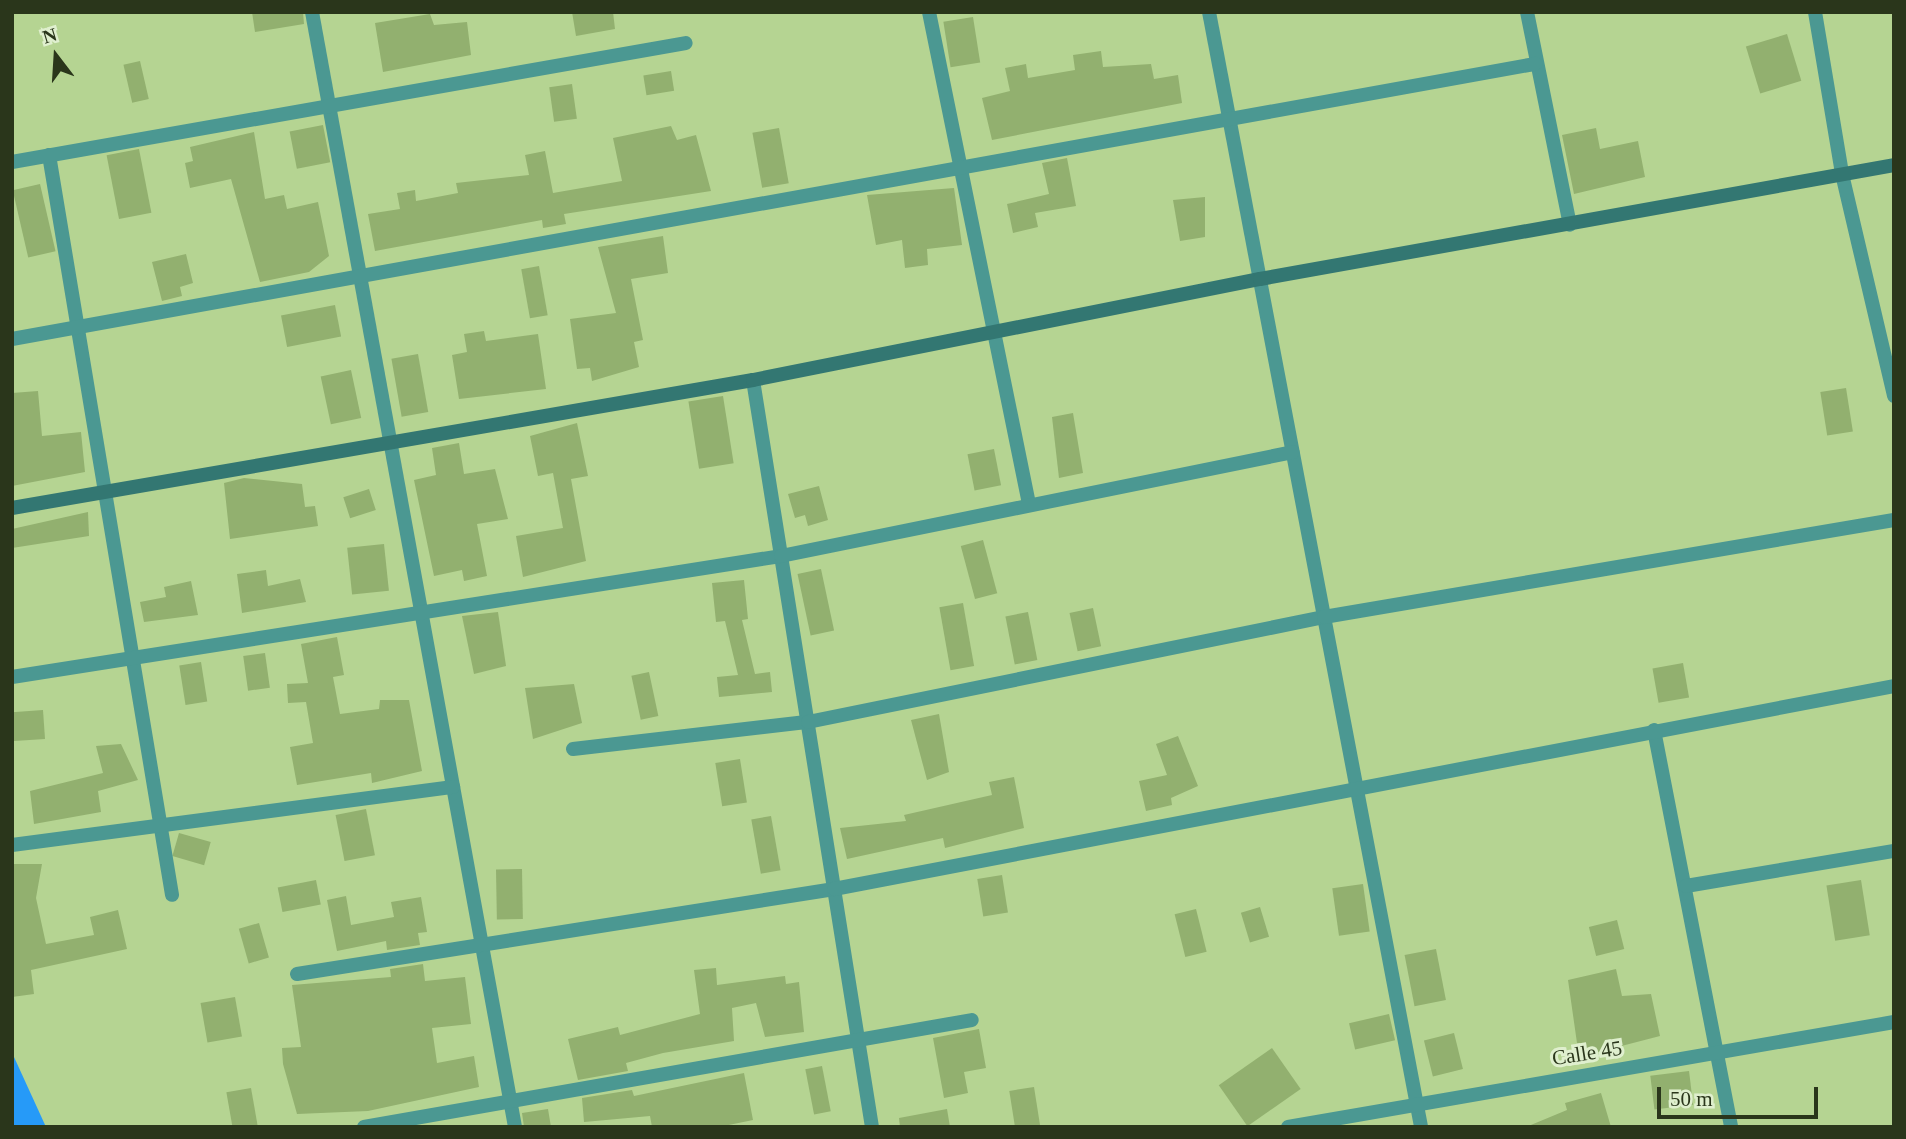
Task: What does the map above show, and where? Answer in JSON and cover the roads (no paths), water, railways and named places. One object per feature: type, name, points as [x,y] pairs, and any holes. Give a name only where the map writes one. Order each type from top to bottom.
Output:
[{"type":"street","points":[[312,12],[515,1127]]},
{"type":"street","points":[[1209,12],[1421,1127]]},
{"type":"street","points":[[1527,12],[1535,64],[1570,225]]},
{"type":"street","points":[[1815,12],[1842,174],[1894,396]]},
{"type":"street","points":[[933,13],[1028,504]]},
{"type":"street","points":[[12,162],[687,43]]},
{"type":"street","points":[[12,339],[1535,64]]},
{"type":"street","points":[[49,155],[80,327],[103,495],[135,657],[172,895]]},
{"type":"street","points":[[12,508],[103,495],[390,442],[753,380],[1259,279],[1894,165]]},
{"type":"street","points":[[753,380],[872,1127]]},
{"type":"street","points":[[12,677],[422,615],[781,556],[1293,452]]},
{"type":"street","points":[[573,749],[808,722],[1324,617],[1894,520]]},
{"type":"street","points":[[298,974],[834,889],[1894,686]]},
{"type":"street","points":[[1654,730],[1686,886],[1713,1055],[1731,1127]]},
{"type":"street","points":[[12,845],[162,822],[453,787]]},
{"type":"street","points":[[1686,886],[1894,851]]},
{"type":"street","points":[[364,1127],[859,1044],[972,1020]]},
{"type":"street","name":"Calle 45","points":[[1288,1127],[1417,1101],[1713,1055],[1894,1022]]},
{"type":"water","points":[[14,1057],[46,1127],[12,1127]]}]
